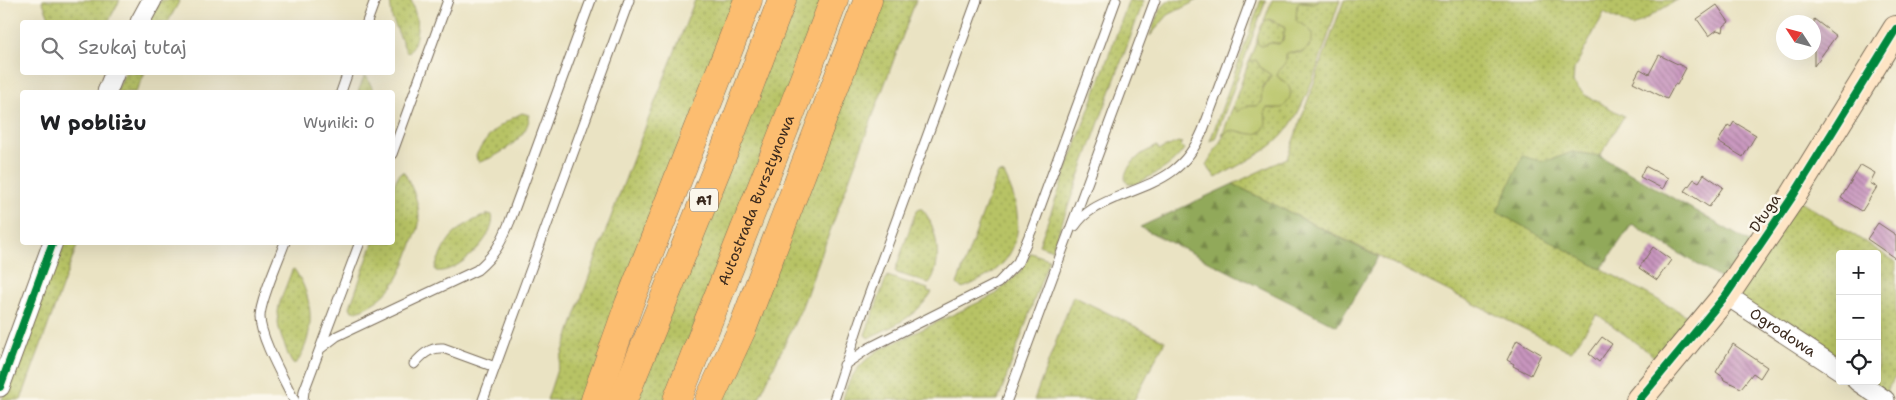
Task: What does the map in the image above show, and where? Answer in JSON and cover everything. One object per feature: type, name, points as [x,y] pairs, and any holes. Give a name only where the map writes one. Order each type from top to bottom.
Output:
[{"type":"highway","points":[[595,400],[629,304],[748,0]]},
{"type":"highway","name":"A1","points":[[623,400],[731,134],[782,0]]},
{"type":"highway","name":"Autostrada Bursztynowa","points":[[677,400],[790,117],[834,0]]},
{"type":"highway","points":[[709,400],[747,318],[868,0]]},
{"type":"street","points":[[141,20],[152,0]]},
{"type":"street","name":"Długa","points":[[1639,400],[1726,295],[1793,196],[1896,29]]},
{"type":"street","points":[[108,90],[114,75]]},
{"type":"street","points":[[0,387],[52,245]]},
{"type":"street","name":"Ogrodowa","points":[[1726,295],[1836,367]]},
{"type":"street","points":[[1863,385],[1886,400]]},
{"type":"lane","points":[[368,20],[375,0]]},
{"type":"lane","points":[[395,146],[448,0]]},
{"type":"lane","points":[[320,349],[336,336],[477,270],[490,260],[501,243],[510,221],[590,0]]},
{"type":"lane","points":[[482,400],[629,0]]},
{"type":"lane","points":[[834,400],[844,365],[977,0]]},
{"type":"lane","points":[[844,365],[868,348],[998,283],[1018,262],[1032,229],[1116,0]]},
{"type":"lane","points":[[1007,400],[1155,0]]},
{"type":"lane","points":[[1068,237],[1088,211],[1158,181],[1189,158],[1203,130],[1251,0]]},
{"type":"lane","points":[[342,90],[347,75]]},
{"type":"lane","points":[[284,245],[260,316],[264,334],[294,400]]},
{"type":"lane","points":[[303,400],[304,391],[359,245]]},
{"type":"lane","points":[[414,364],[434,348],[443,348],[494,367]]},
{"type":"green space","points":[[42,0],[120,0],[109,20],[50,20]]},
{"type":"green space","points":[[161,0],[180,0],[169,20],[150,20]]},
{"type":"green space","points":[[390,0],[411,0],[417,26],[415,40],[409,52],[406,51],[395,25],[395,20],[392,18]]},
{"type":"green space","points":[[695,0],[738,0],[588,400],[547,400],[599,249]]},
{"type":"green space","points":[[793,0],[823,0],[665,400],[634,400]]},
{"type":"green space","points":[[879,0],[916,0],[801,309],[758,400],[717,400]]},
{"type":"green space","points":[[1129,0],[1144,0],[1052,250],[1039,245]]},
{"type":"green space","points":[[1171,0],[1198,0],[1168,15],[1150,36],[1160,11]]},
{"type":"green space","points":[[1261,0],[1266,0],[1215,139],[1210,141]]},
{"type":"green space","points":[[1272,0],[1320,0],[1314,3],[1301,1],[1297,4],[1296,20],[1310,30],[1312,41],[1302,52],[1286,54],[1286,63],[1277,76],[1289,87],[1290,97],[1282,108],[1267,108],[1265,110],[1266,123],[1263,130],[1252,134],[1232,130],[1222,136],[1233,106],[1236,112],[1247,106],[1257,106],[1262,102],[1262,91],[1271,75],[1261,68],[1256,60],[1249,61],[1257,40],[1257,43],[1261,46],[1271,43],[1279,44],[1283,40],[1285,29],[1283,25],[1269,19],[1264,21]]},
{"type":"green space","points":[[1320,0],[1340,0],[1316,72],[1291,124],[1275,143],[1216,178],[1206,165],[1226,132],[1234,130],[1251,134],[1261,132],[1265,110],[1267,108],[1276,109],[1290,90],[1287,84],[1277,76],[1283,66],[1286,54],[1290,52],[1300,53],[1310,46],[1305,26],[1296,20],[1297,4],[1301,1],[1313,3]]},
{"type":"green space","points":[[1344,0],[1677,0],[1632,27],[1604,13],[1574,69],[1573,83],[1585,95],[1624,116],[1600,156],[1572,152],[1549,161],[1537,161],[1498,212],[1702,324],[1667,366],[1597,314],[1571,352],[1233,184],[1287,158]]},
{"type":"green space","points":[[1267,19],[1281,25],[1285,29],[1281,43],[1261,46],[1257,43],[1259,30]]},
{"type":"green space","points":[[1251,59],[1256,60],[1261,68],[1271,75],[1262,88],[1261,104],[1236,112],[1233,106]]},
{"type":"green space","points":[[124,75],[144,75],[137,90],[117,90]]},
{"type":"green space","points":[[364,77],[367,77],[373,90],[359,90]]},
{"type":"green space","points":[[522,113],[529,115],[525,131],[519,138],[495,156],[479,162],[476,155],[490,135],[507,121]]},
{"type":"green space","points":[[1178,142],[1182,143],[1181,146],[1184,149],[1167,166],[1133,185],[1128,183],[1125,179],[1127,170],[1145,152],[1157,146],[1159,150]]},
{"type":"green space","points":[[1572,152],[1600,156],[1758,247],[1732,286],[1632,224],[1601,269],[1497,212],[1523,156],[1537,160],[1548,160]]},
{"type":"green space","points":[[404,172],[416,200],[419,212],[417,232],[401,272],[392,286],[370,305],[352,311],[350,307],[372,245],[395,245],[395,182],[397,177]]},
{"type":"green space","points":[[999,173],[1004,174],[1011,188],[1015,203],[1017,232],[1014,246],[1007,258],[996,269],[982,279],[961,288],[957,284]]},
{"type":"green space","points":[[1233,184],[1378,257],[1337,326],[1140,227]]},
{"type":"green space","points":[[1793,196],[1877,250],[1836,250],[1836,367],[1726,295]]},
{"type":"green space","points":[[922,209],[932,225],[937,245],[936,266],[934,275],[929,283],[895,271],[916,211]]},
{"type":"green space","points":[[489,214],[492,215],[492,224],[489,233],[474,252],[454,267],[444,271],[436,271],[435,268],[439,257],[454,234],[469,223]]},
{"type":"green space","points":[[60,245],[77,245],[21,400],[2,400]]},
{"type":"green space","points":[[1881,252],[1896,262],[1896,376],[1882,398],[1863,385],[1881,385]]},
{"type":"green space","points":[[1031,253],[1049,259],[998,400],[843,400],[851,378],[872,355],[996,294],[1020,272]]},
{"type":"green space","points":[[294,269],[308,298],[310,318],[304,349],[299,360],[293,364],[281,334],[278,315],[281,299]]},
{"type":"green space","points":[[887,276],[932,292],[911,315],[868,338],[865,335]]},
{"type":"green space","points":[[1073,296],[1165,341],[1134,400],[1034,400]]},
{"type":"building","points":[[1717,5],[1729,22],[1724,26],[1723,32],[1717,30],[1709,36],[1697,19]]},
{"type":"building","points":[[1821,24],[1836,36],[1821,56]]},
{"type":"building","points":[[1659,55],[1686,68],[1667,99],[1633,82],[1640,69],[1649,74]]},
{"type":"building","points":[[1734,122],[1756,135],[1743,157],[1718,142],[1728,125],[1731,127]]},
{"type":"building","points":[[1861,165],[1875,173],[1870,183],[1877,187],[1862,211],[1841,198]]},
{"type":"building","points":[[1645,166],[1668,178],[1663,189],[1640,177]]},
{"type":"building","points":[[1704,174],[1723,187],[1709,207],[1685,191],[1694,179],[1699,182]]},
{"type":"building","points":[[1878,223],[1896,235],[1896,259],[1867,239]]},
{"type":"building","points":[[1653,247],[1671,260],[1657,280],[1639,268]]},
{"type":"building","points":[[1602,337],[1612,344],[1599,362],[1589,354]]},
{"type":"building","points":[[1517,340],[1541,354],[1531,375],[1513,366],[1514,364],[1507,360]]},
{"type":"building","points":[[1733,344],[1767,367],[1760,378],[1753,373],[1741,388],[1724,380],[1716,372]]},
{"type":"cycle path","points":[[1639,400],[1726,295],[1793,196],[1896,29]]},
{"type":"cycle path","points":[[0,387],[52,245]]}]
